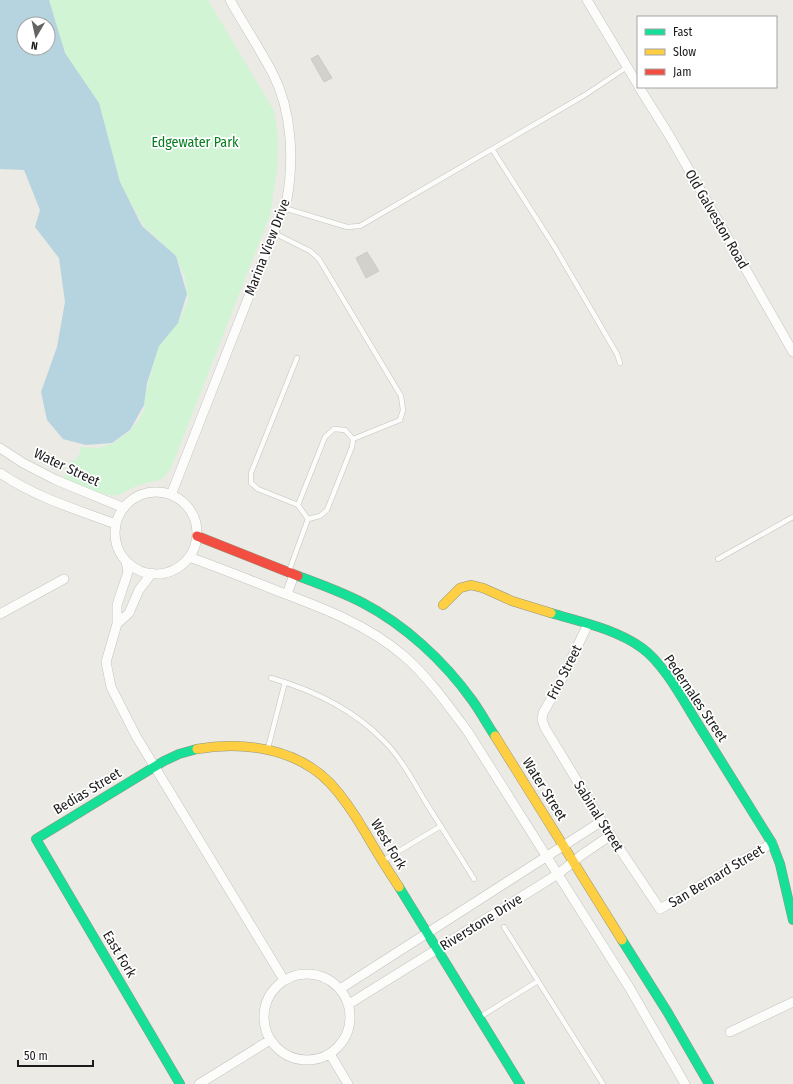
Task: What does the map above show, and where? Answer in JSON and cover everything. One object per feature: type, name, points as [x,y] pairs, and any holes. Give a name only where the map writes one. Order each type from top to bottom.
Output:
[{"type":"street","name":"Marina View Drive","points":[[171,495],[284,208],[287,199],[291,170],[289,130],[284,103],[273,74],[230,0]]},
{"type":"street","name":"Old Galveston Road","points":[[587,0],[637,84]]},
{"type":"street","name":"Old Galveston Road","points":[[639,88],[669,135],[793,352]]},
{"type":"street","name":"Water Street","points":[[0,448],[23,463],[56,480],[124,508]]},
{"type":"street","points":[[0,473],[56,502],[116,524]]},
{"type":"street","points":[[126,561],[138,569],[152,573],[163,573],[173,570],[182,564],[190,557],[195,547],[197,536],[193,515],[188,507],[171,495],[158,492],[145,494],[133,499],[124,508],[119,516],[116,524],[116,537],[119,550],[126,561],[128,572],[117,605],[117,624],[106,662],[110,687],[136,736],[284,980]]},
{"type":"street","name":"Water Street","points":[[197,536],[363,603],[398,625],[426,649],[451,674],[472,700],[564,846],[668,1013],[709,1084]]},
{"type":"street","points":[[190,557],[329,610],[372,634],[402,655],[423,674],[445,700],[468,732],[629,987],[685,1084]]},
{"type":"street","points":[[117,624],[129,612],[139,590],[152,573]]},
{"type":"street","points":[[287,594],[291,574]]},
{"type":"street","points":[[0,614],[64,579]]},
{"type":"street","name":"Pedernales Street","points":[[443,605],[460,588],[471,585],[483,588],[512,601],[588,624],[626,638],[643,649],[660,667],[678,692],[772,843],[780,864],[793,920]]},
{"type":"street","name":"Frio Street","points":[[542,720],[543,713],[559,685],[588,624]]},
{"type":"street","name":"Sabinal Street","points":[[542,720],[545,728],[602,821],[660,909]]},
{"type":"street","name":"West Fork","points":[[155,767],[178,754],[211,746],[242,744],[268,749],[298,760],[321,775],[340,796],[355,816],[520,1084]]},
{"type":"street","name":"Bedias Street","points":[[36,839],[95,801],[155,767]]},
{"type":"street","name":"Riverstone Drive","points":[[340,989],[602,821]]},
{"type":"street","name":"Riverstone Drive","points":[[349,1004],[558,874],[611,835]]},
{"type":"street","name":"East Fork","points":[[36,839],[180,1084]]},
{"type":"street","name":"San Bernard Street","points":[[660,909],[772,843]]},
{"type":"street","points":[[306,973],[328,979],[340,989],[349,1004],[351,1018],[348,1032],[341,1045],[330,1054],[317,1059],[297,1059],[290,1057],[279,1050],[270,1040],[264,1027],[263,1014],[266,1001],[273,989],[284,980],[306,973]]},
{"type":"street","points":[[730,1032],[793,1002]]},
{"type":"street","points":[[199,1084],[270,1040]]},
{"type":"street","points":[[330,1054],[348,1084]]},
{"type":"lane","points":[[284,208],[347,227],[360,226],[585,95],[627,67]]},
{"type":"lane","points":[[492,149],[554,246],[617,354],[620,363]]},
{"type":"lane","points":[[274,233],[310,251],[319,258],[401,396],[403,410],[400,420],[353,438]]},
{"type":"lane","points":[[297,358],[252,473],[251,483],[258,490],[298,505],[308,519]]},
{"type":"lane","points":[[298,505],[325,437],[334,429],[345,430],[353,438]]},
{"type":"lane","points":[[308,519],[320,516],[328,510],[352,447],[353,438]]},
{"type":"lane","points":[[718,559],[793,517]]},
{"type":"lane","points":[[291,574],[308,519]]},
{"type":"lane","points":[[271,678],[318,694],[340,706],[364,723],[385,741],[402,762],[474,879]]},
{"type":"lane","points":[[268,749],[285,682]]},
{"type":"lane","points":[[382,861],[441,826]]},
{"type":"lane","points":[[504,927],[603,1084]]},
{"type":"lane","points":[[479,1018],[538,981]]},
{"type":"green space","name":"Edgewater Park","points":[[49,0],[208,0],[274,111],[278,138],[277,170],[270,215],[173,463],[166,475],[160,480],[136,486],[117,495],[98,492],[64,478],[71,460],[75,461],[79,455],[81,449],[79,447],[98,448],[112,444],[130,431],[139,420],[144,410],[146,392],[159,346],[178,323],[188,299],[185,277],[176,256],[143,225],[120,182],[99,103],[65,53],[56,23],[56,16],[54,16]]},
{"type":"water","points":[[0,0],[49,0],[54,16],[16,16],[16,56],[56,56],[56,23],[65,53],[99,103],[120,182],[142,226],[176,256],[187,294],[178,323],[159,346],[147,383],[144,405],[130,430],[112,443],[86,445],[63,439],[47,420],[41,392],[57,347],[65,302],[59,258],[35,227],[40,210],[24,170],[0,169]]},
{"type":"building","points":[[318,55],[332,78],[324,82],[311,59]]},
{"type":"building","points":[[367,252],[379,271],[366,278],[356,258]]},
{"type":"traffic: fast","points":[[298,576],[363,603],[379,612],[409,633],[449,671],[475,704],[495,736]]},
{"type":"traffic: fast","points":[[551,613],[610,631],[632,641],[658,663],[772,843],[780,864],[793,920]]},
{"type":"traffic: fast","points":[[180,1084],[36,839],[164,761],[179,754],[197,749]]},
{"type":"traffic: fast","points":[[399,887],[520,1084]]},
{"type":"traffic: fast","points":[[622,940],[668,1013],[709,1084]]},
{"type":"traffic: slow","points":[[443,605],[460,588],[471,585],[483,588],[512,601],[551,613]]},
{"type":"traffic: slow","points":[[495,736],[622,940]]},
{"type":"traffic: slow","points":[[197,749],[232,746],[268,750],[285,755],[316,771],[330,783],[349,807],[399,887]]},
{"type":"traffic: jam","points":[[197,536],[298,576]]}]
